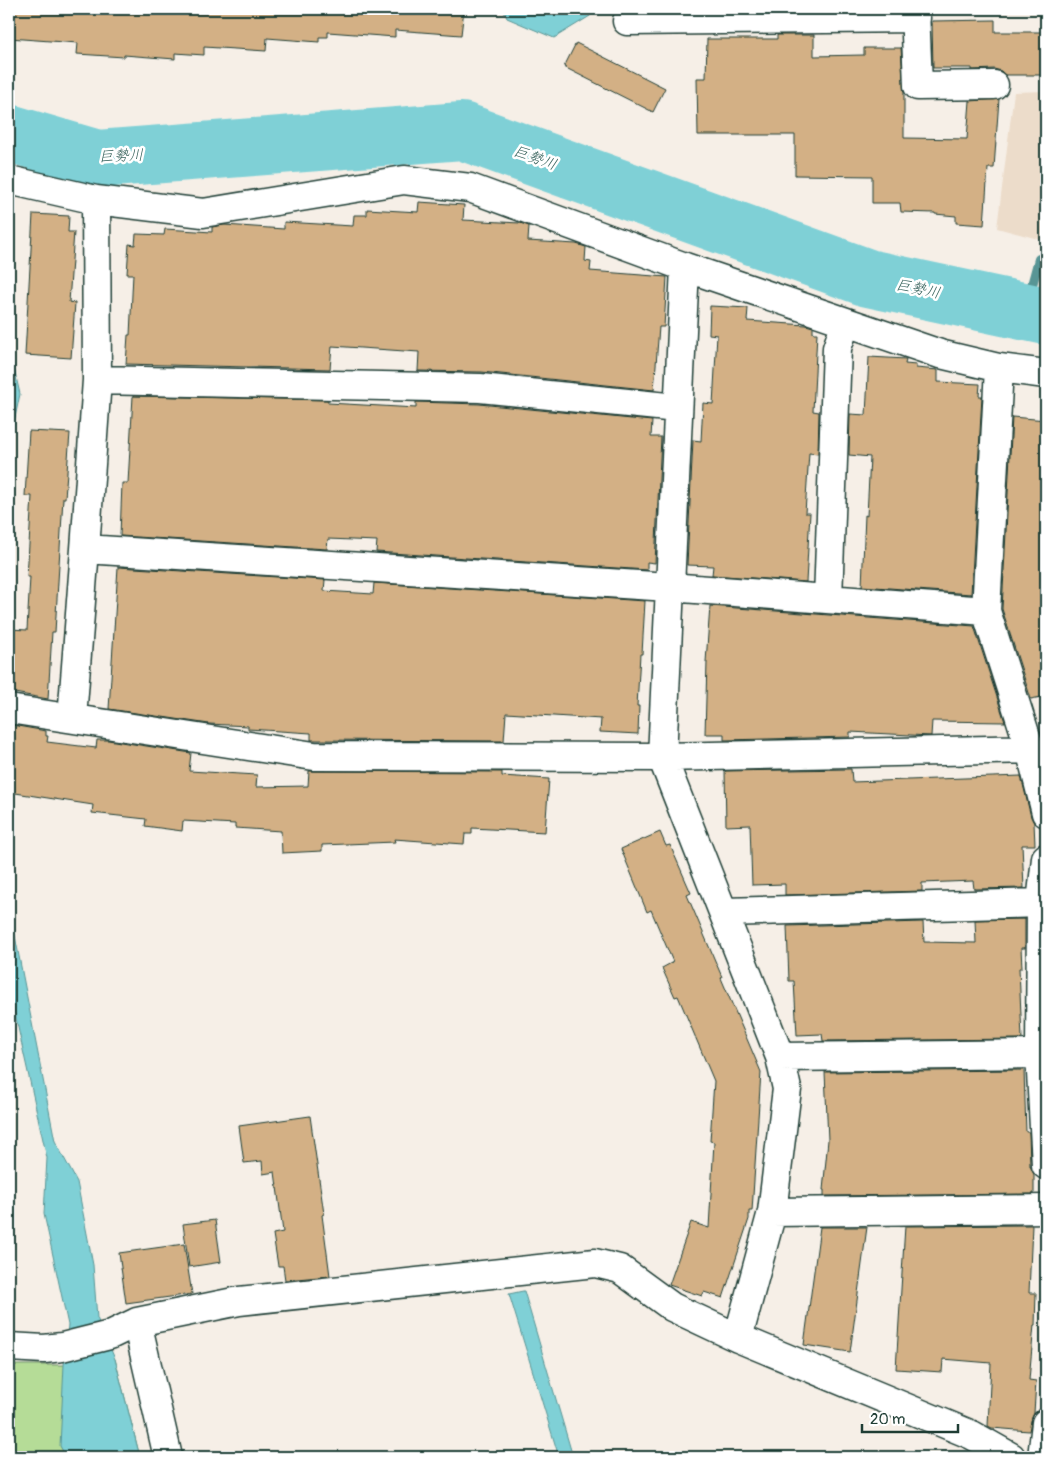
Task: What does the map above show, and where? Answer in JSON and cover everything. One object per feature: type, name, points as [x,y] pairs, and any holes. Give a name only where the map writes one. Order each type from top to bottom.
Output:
[{"type":"street","points":[[627,22],[916,14],[918,86],[994,85]]},
{"type":"street","points":[[9,180],[96,200],[202,213],[404,180],[470,188],[684,267],[940,354],[999,368],[1046,374]]},
{"type":"street","points":[[72,718],[86,550],[97,380],[96,200]]},
{"type":"street","points":[[684,267],[662,757],[780,1057],[787,1089],[772,1212],[738,1338]]},
{"type":"street","points":[[828,599],[837,348],[846,322]]},
{"type":"street","points":[[999,368],[986,611],[1030,749],[1046,813]]},
{"type":"street","points":[[97,380],[480,388],[677,408]]},
{"type":"street","points":[[86,550],[669,587],[986,611]]},
{"type":"street","points":[[9,709],[314,756],[662,757],[1030,749]]},
{"type":"street","points":[[1046,858],[1041,904],[1040,1054],[1046,1164]]},
{"type":"street","points":[[724,912],[1041,904]]},
{"type":"street","points":[[780,1057],[1040,1054]]},
{"type":"street","points":[[772,1212],[1046,1209]]},
{"type":"street","points":[[9,1347],[62,1348],[110,1335],[137,1322],[239,1301],[595,1263],[620,1269],[672,1307],[738,1338],[972,1435],[1011,1457]]},
{"type":"street","points":[[137,1322],[168,1457]]},
{"type":"street","points":[[1042,1457],[1046,1423]]},
{"type":"shaded area","points":[[1046,91],[1046,241],[997,228],[1014,92]]},
{"type":"green space","points":[[115,1359],[140,1457],[9,1457],[9,1365],[64,1365]]},
{"type":"water","points":[[503,9],[591,9],[590,16],[554,38],[507,18]]},
{"type":"water","points":[[9,347],[20,394],[9,446]]},
{"type":"water","points":[[9,905],[55,1141],[77,1182],[93,1265],[97,1318],[115,1359],[140,1457],[66,1457],[60,1446],[68,1325],[44,1214],[47,1158],[9,987]]},
{"type":"water","points":[[524,1291],[573,1457],[559,1457],[509,1294]]},
{"type":"building","points":[[9,9],[58,9],[92,12],[93,9],[464,9],[461,35],[395,30],[395,37],[328,32],[328,37],[319,37],[319,42],[267,38],[266,51],[204,47],[204,55],[175,53],[175,59],[77,54],[78,43],[9,38]]},
{"type":"building","points":[[995,20],[995,32],[1046,32],[1046,75],[1005,75],[1001,71],[994,69],[933,68],[932,21]]},
{"type":"building","points":[[777,35],[814,35],[814,56],[864,55],[864,48],[901,48],[904,91],[904,138],[967,139],[970,101],[999,99],[994,168],[988,168],[984,225],[956,223],[956,216],[901,212],[900,203],[872,203],[872,176],[795,175],[795,135],[698,135],[697,78],[706,78],[707,39],[777,39]]},
{"type":"building","points":[[576,43],[665,88],[653,112],[564,67]]},
{"type":"building","points":[[419,202],[464,205],[463,220],[520,223],[529,226],[528,241],[576,244],[586,247],[585,261],[591,262],[590,271],[667,277],[664,327],[659,327],[654,390],[482,372],[418,371],[419,352],[332,346],[330,369],[126,364],[128,335],[130,335],[133,274],[127,274],[129,244],[135,245],[136,234],[164,235],[165,229],[212,232],[212,227],[224,225],[284,229],[284,222],[353,226],[354,215],[367,215],[367,209],[418,212]]},
{"type":"building","points":[[33,214],[69,216],[68,232],[74,232],[69,302],[75,303],[71,358],[25,355]]},
{"type":"building","points":[[710,306],[748,308],[747,321],[806,325],[813,327],[813,333],[817,333],[813,411],[819,412],[818,454],[809,453],[805,513],[810,513],[806,582],[712,575],[713,566],[687,565],[693,440],[701,441],[703,403],[713,404],[717,335],[709,334]]},
{"type":"building","points":[[869,357],[906,359],[905,364],[916,365],[916,368],[938,370],[938,382],[980,384],[979,396],[982,396],[971,594],[862,586],[870,457],[849,455],[850,414],[866,415]]},
{"type":"building","points":[[133,396],[328,400],[328,403],[416,408],[416,402],[479,404],[652,421],[651,437],[661,437],[655,563],[647,562],[647,570],[376,552],[377,541],[328,539],[327,549],[120,536],[122,483],[128,483]]},
{"type":"building","points":[[1012,417],[1046,420],[1046,696],[1031,699],[1002,609]]},
{"type":"building","points":[[29,431],[70,433],[65,498],[63,498],[55,632],[52,632],[48,699],[9,692],[10,629],[27,630],[30,577],[27,577],[32,496],[25,496]]},
{"type":"building","points":[[118,567],[325,580],[324,591],[373,594],[374,583],[645,601],[637,706],[639,706],[638,734],[600,732],[601,719],[506,713],[504,741],[311,740],[311,733],[248,729],[248,726],[209,724],[109,709]]},
{"type":"building","points":[[710,606],[974,626],[1005,722],[932,721],[931,736],[850,732],[850,737],[724,740],[724,734],[705,734],[706,662]]},
{"type":"building","points":[[12,725],[46,731],[46,736],[48,736],[47,742],[96,748],[97,740],[108,740],[191,753],[189,771],[257,775],[256,787],[308,786],[309,771],[502,772],[502,776],[549,779],[545,832],[472,828],[472,834],[465,834],[464,844],[394,839],[395,842],[322,845],[322,851],[282,853],[281,831],[235,828],[235,824],[183,821],[182,831],[145,826],[146,819],[92,813],[93,805],[9,792],[9,748]]},
{"type":"building","points":[[851,769],[852,782],[1021,776],[1034,823],[1035,845],[1022,845],[1024,888],[974,889],[973,881],[922,883],[922,891],[785,895],[785,884],[752,885],[750,825],[726,826],[725,771]]},
{"type":"building","points":[[660,832],[666,846],[670,845],[691,893],[687,895],[761,1072],[752,1211],[749,1211],[749,1219],[723,1298],[704,1292],[702,1296],[669,1285],[691,1222],[709,1228],[714,1142],[710,1141],[714,1081],[678,996],[675,997],[662,968],[673,962],[651,910],[647,912],[621,849]]},
{"type":"building","points":[[1025,919],[1025,948],[1021,948],[1022,968],[1019,968],[1022,1039],[823,1041],[822,1034],[797,1035],[794,981],[789,981],[787,926],[923,922],[924,942],[976,943],[975,920]]},
{"type":"building","points":[[1024,1070],[1026,1132],[1029,1132],[1030,1166],[1034,1174],[1034,1194],[824,1196],[828,1140],[825,1072]]},
{"type":"building","points":[[310,1116],[324,1214],[322,1215],[330,1276],[285,1280],[283,1266],[278,1266],[273,1234],[283,1232],[275,1172],[263,1174],[262,1161],[244,1163],[239,1126]]},
{"type":"building","points":[[215,1220],[221,1262],[189,1267],[183,1224]]},
{"type":"building","points":[[1032,1225],[1029,1293],[1036,1293],[1035,1325],[1029,1380],[1036,1381],[1034,1413],[1029,1431],[992,1428],[988,1426],[991,1363],[943,1359],[942,1372],[896,1369],[905,1226]]},
{"type":"building","points":[[820,1227],[867,1227],[850,1352],[804,1345]]},
{"type":"building","points":[[184,1244],[192,1294],[126,1303],[119,1253]]},
{"type":"waterway","name":"巨勢川","points":[[9,133],[98,159],[462,131],[868,278],[1046,316]]},
{"type":"waterway","points":[[1025,311],[1039,259]]}]
